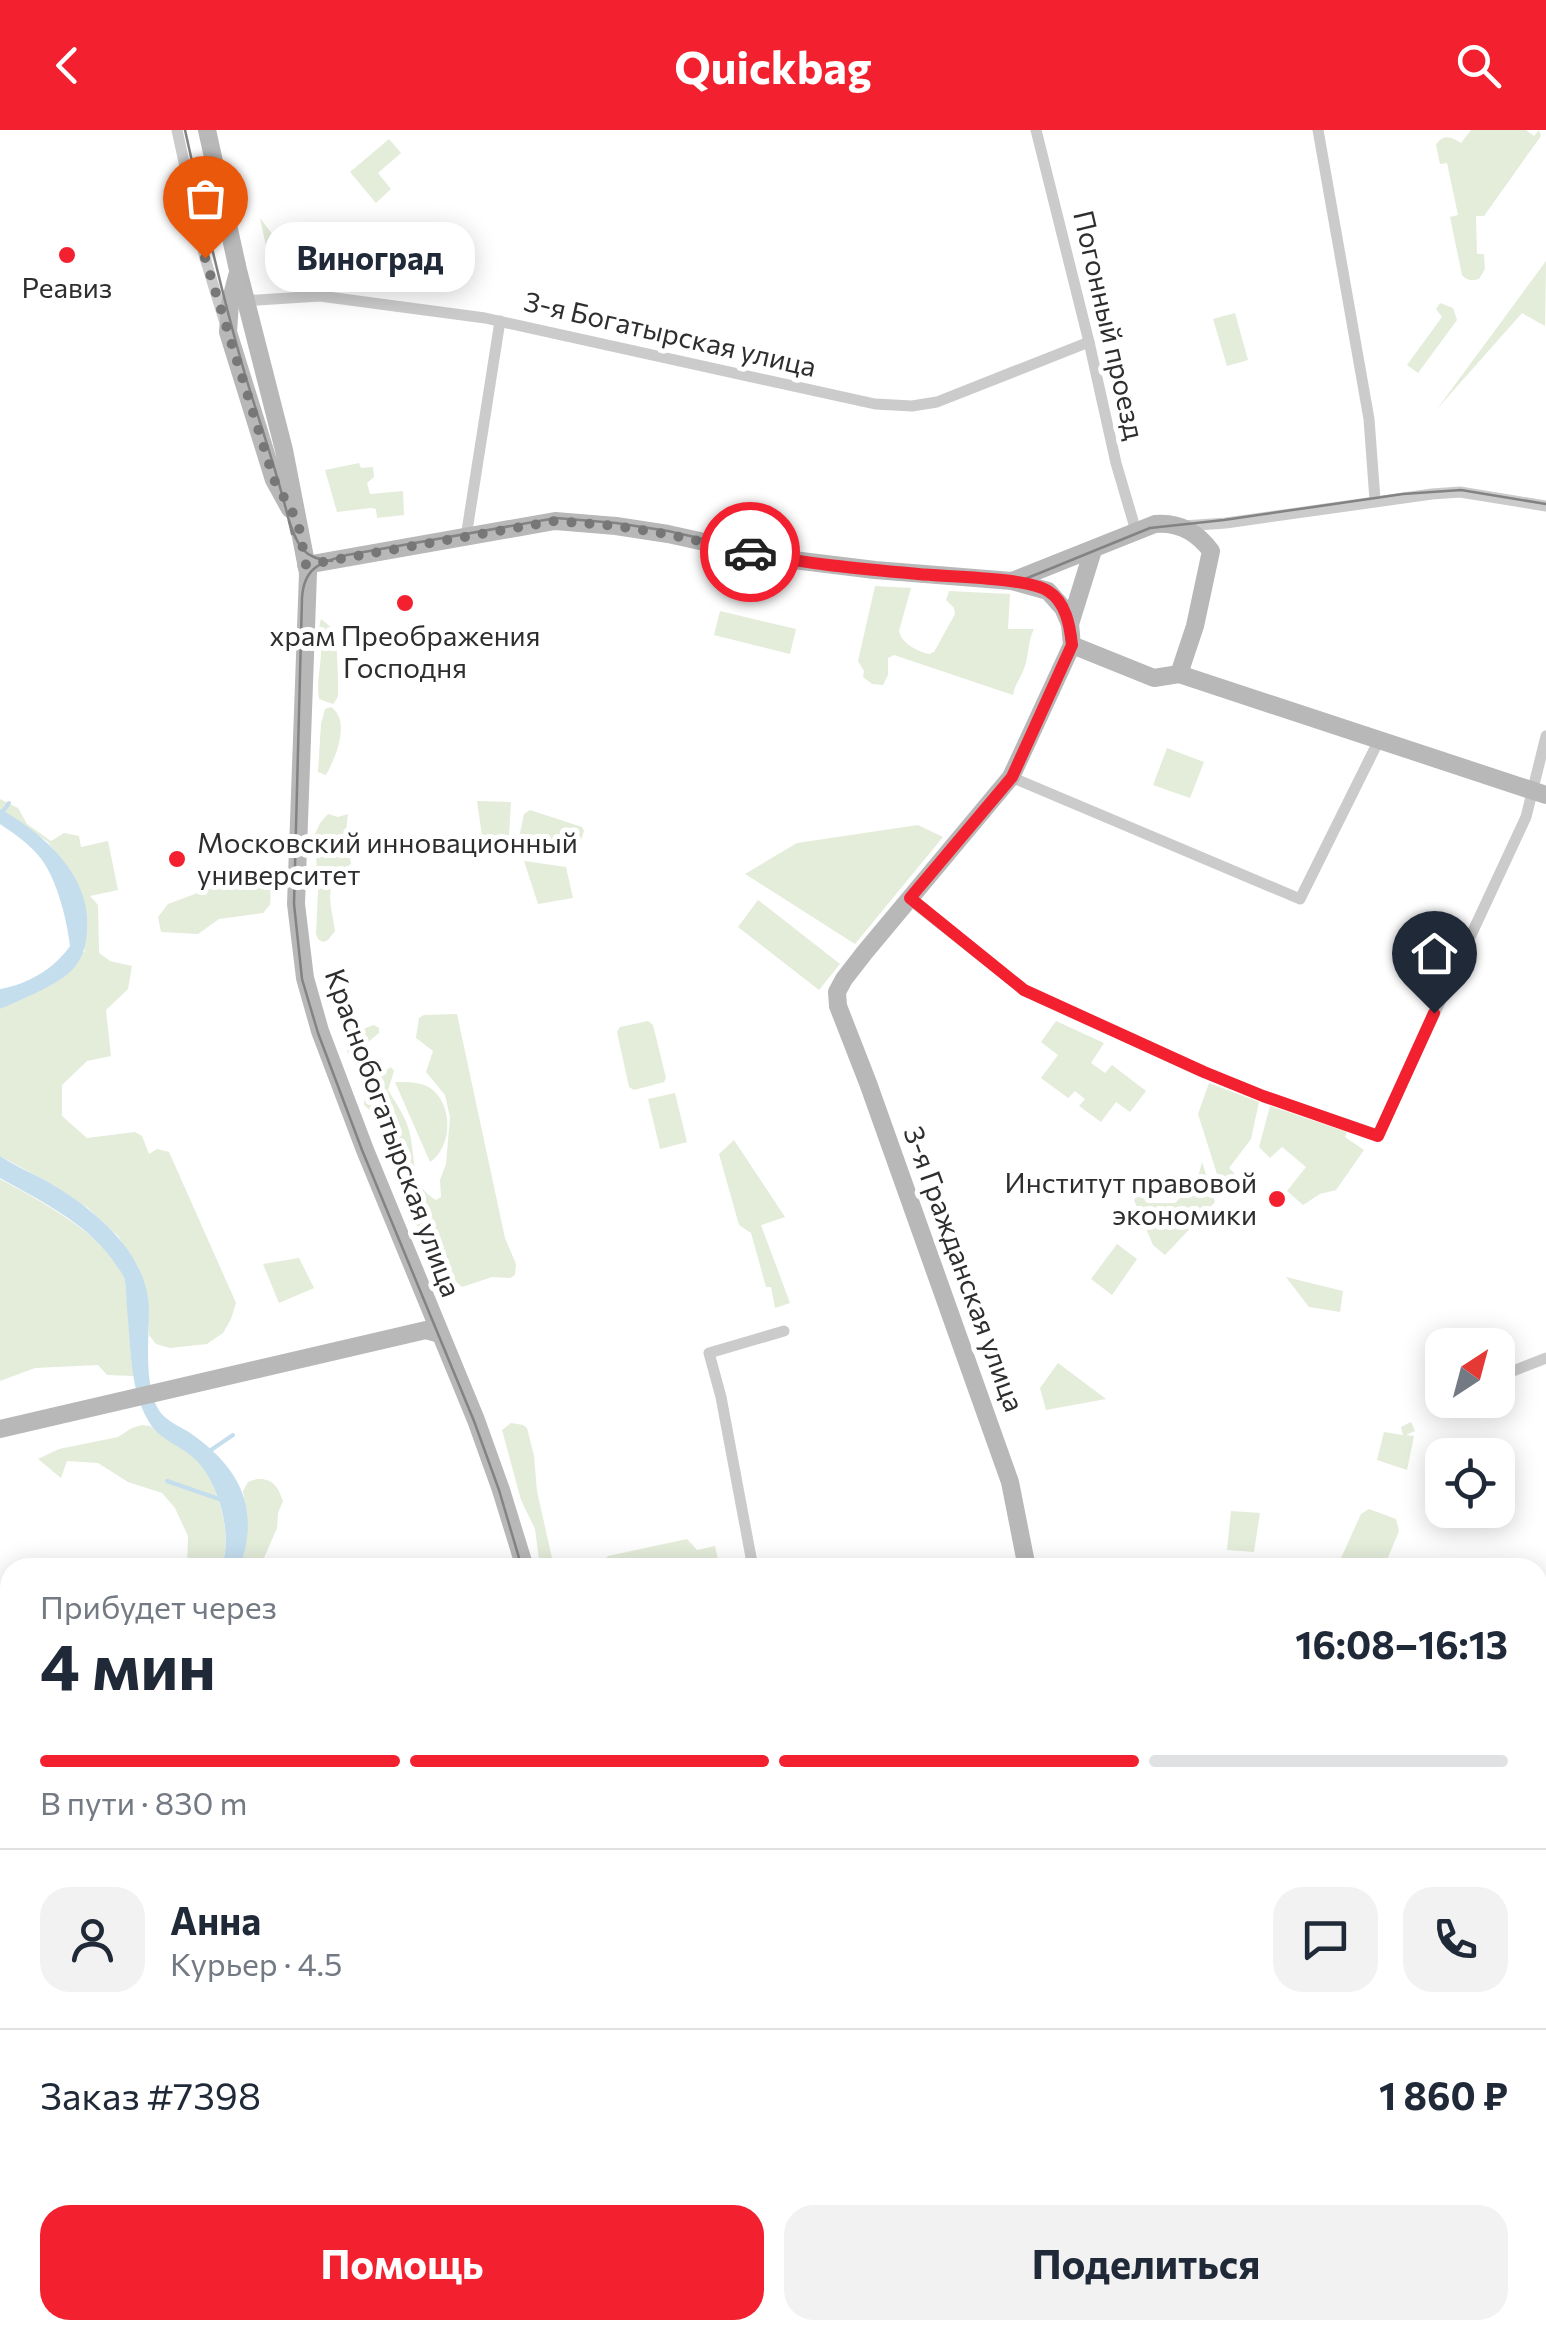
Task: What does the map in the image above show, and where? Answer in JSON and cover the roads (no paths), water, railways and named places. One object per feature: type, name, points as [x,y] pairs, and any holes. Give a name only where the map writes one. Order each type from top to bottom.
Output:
[{"type":"street","points":[[177,130],[205,258],[228,332]]},
{"type":"street","name":"Краснобогатырская улица","points":[[208,130],[238,270],[238,302],[284,450],[309,583],[296,904],[302,964],[320,1031],[476,1420],[522,1558]]},
{"type":"street","name":"Погонный проезд","points":[[1036,130],[1136,531]]},
{"type":"street","points":[[1318,130],[1370,419],[1376,500]]},
{"type":"street","name":"3-я Богатырская улица","points":[[238,302],[320,296],[500,321],[846,400],[912,406],[937,402],[1088,342]]},
{"type":"street","name":"Краснобогатырская улица","points":[[238,302],[228,332],[274,480],[298,522]]},
{"type":"street","points":[[466,537],[500,321]]},
{"type":"street","points":[[1012,581],[1155,524],[1226,522],[1460,492],[1546,506]]},
{"type":"street","points":[[306,565],[555,521],[666,534],[777,558],[1012,581],[1048,591],[1063,608],[1070,624],[1072,645],[1012,777],[910,898],[1024,990],[1204,1072],[1378,1136],[1539,792],[1546,736]]},
{"type":"street","points":[[1178,674],[1195,626],[1216,538],[1226,522]]},
{"type":"street","points":[[1179,525],[1212,551]]},
{"type":"street","points":[[1070,624],[1093,550]]},
{"type":"street","points":[[1072,645],[1154,678],[1178,674],[1539,792]]},
{"type":"street","points":[[1012,777],[1300,899],[1380,740]]},
{"type":"street","name":"3-я Гражданская улица","points":[[910,898],[844,979],[837,992],[838,1006],[1010,1482],[1026,1558]]},
{"type":"street","points":[[379,1341],[409,1327],[420,1317],[425,1300]]},
{"type":"street","points":[[0,1428],[426,1330],[440,1334]]},
{"type":"street","points":[[751,1558],[709,1353],[784,1332]]},
{"type":"street","points":[[1515,1370],[1546,1358]]},
{"type":"water","points":[[0,809],[32,830],[62,858],[82,892],[87,930],[83,953],[70,972],[0,1009],[0,989],[40,974],[70,946],[50,874],[34,850],[0,824]]},
{"type":"water","points":[[0,1156],[82,1205],[115,1233],[128,1250],[146,1288],[153,1397],[164,1416],[210,1448],[234,1477],[247,1509],[243,1558],[224,1558],[222,1511],[204,1470],[158,1433],[142,1409],[132,1367],[122,1273],[101,1246],[75,1223],[0,1178]]},
{"type":"waterway","points":[[0,815],[9,803]]},
{"type":"waterway","points":[[208,1452],[233,1435]]},
{"type":"waterway","points":[[167,1481],[219,1499]]},
{"type":"tram line","points":[[185,130],[228,311],[292,534]]},
{"type":"tram line","points":[[519,1558],[474,1421],[362,1150],[302,979],[294,904],[302,598],[310,573],[321,564],[347,555],[556,518],[668,531],[778,556],[1025,579],[1150,528],[1403,494],[1461,490],[1546,504]]},
{"type":"tram line","points":[[289,521],[303,550],[332,561]]},
{"type":"place","name":"Реавиз","points":[[67,255]]},
{"type":"place","name":"Виноград","points":[[205,258]]},
{"type":"place","name":"храм Преображения Господня","points":[[405,603]]},
{"type":"place","name":"Московский инновационный университет","points":[[177,859]]},
{"type":"place","name":"Институт правовой экономики","points":[[1277,1199]]}]
